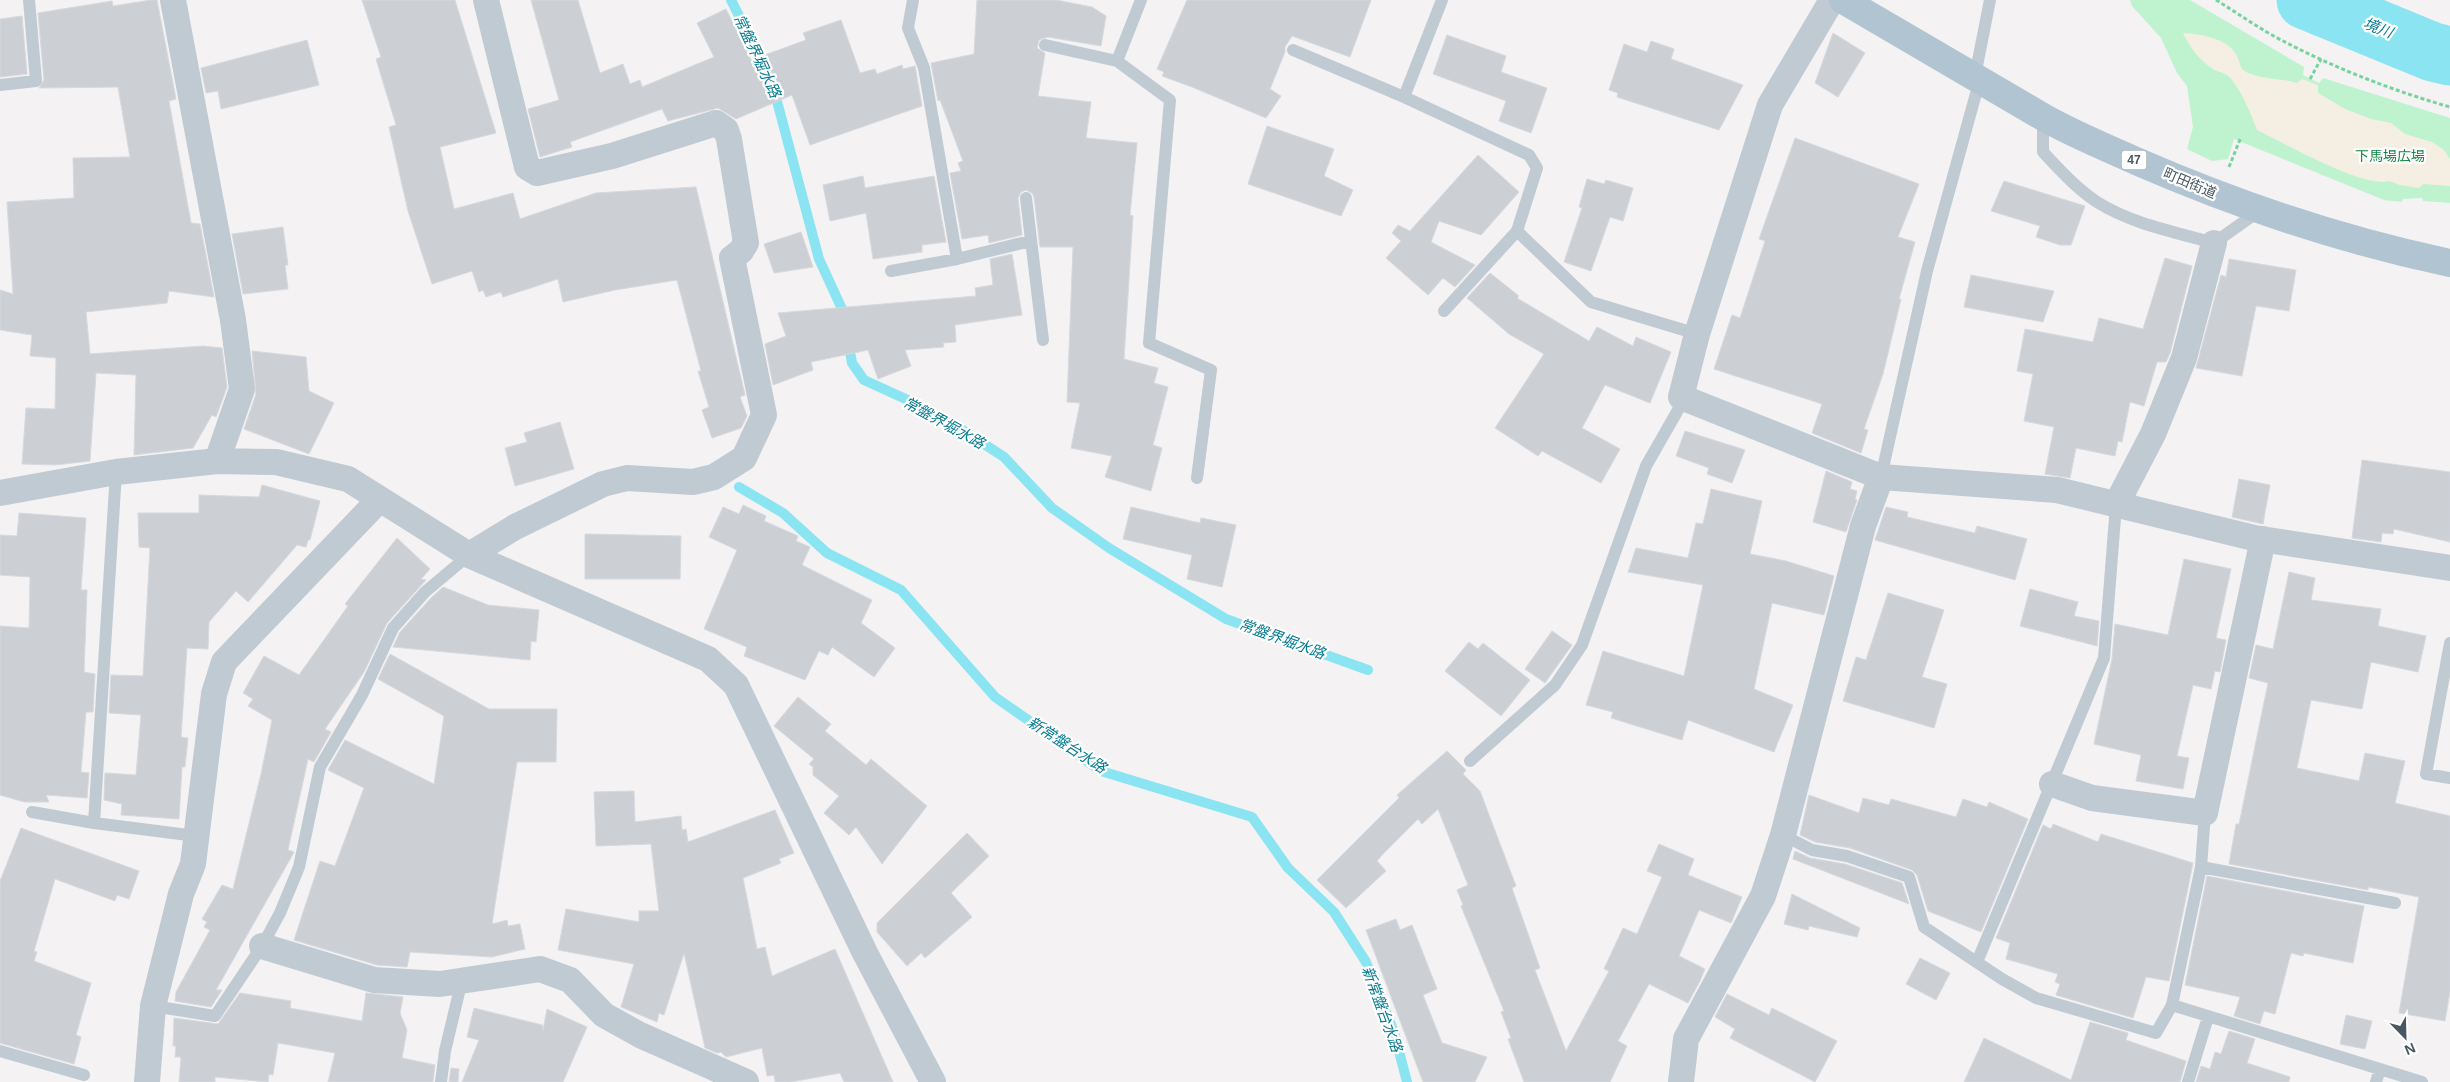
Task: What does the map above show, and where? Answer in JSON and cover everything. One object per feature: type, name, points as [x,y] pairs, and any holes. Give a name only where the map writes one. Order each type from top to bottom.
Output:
[{"type":"main road","name":"町田街道","points":[[1843,0],[2043,118],[2143,164],[2259,211],[2312,228],[2450,263]]},
{"type":"street","points":[[174,0],[233,320],[242,389],[217,462]]},
{"type":"street","points":[[469,555],[515,527],[603,484],[628,478],[693,482],[714,477],[744,458],[764,415],[732,258],[741,251],[746,243],[726,130],[716,123],[612,156],[537,173],[527,167],[486,0]]},
{"type":"street","points":[[1832,0],[1770,105],[1697,334],[1681,397],[1881,477],[2057,490],[2264,539],[2450,568]]},
{"type":"street","points":[[2116,504],[2153,434],[2184,358],[2214,243]]},
{"type":"street","points":[[0,494],[116,472],[217,462],[276,462],[348,479],[469,555],[708,659],[736,685],[865,953],[933,1082]]},
{"type":"street","points":[[1681,1082],[1686,1039],[1763,896],[1783,835],[1863,526],[1881,477]]},
{"type":"street","points":[[146,1082],[153,1006],[181,894],[193,864],[214,694],[224,662],[380,499]]},
{"type":"street","points":[[2052,784],[2092,798],[2205,813],[2264,539]]},
{"type":"street","points":[[262,946],[374,980],[440,984],[540,969],[570,980],[604,1015],[640,1035],[746,1082]]},
{"type":"lane","points":[[0,85],[36,81],[29,0]]},
{"type":"lane","points":[[913,0],[908,28],[924,68],[957,259]]},
{"type":"lane","points":[[1117,61],[1140,0]]},
{"type":"lane","points":[[1404,97],[1442,0]]},
{"type":"lane","points":[[1881,477],[1927,271],[1978,78],[1990,0]]},
{"type":"lane","points":[[1045,46],[1117,61],[1170,100],[1149,343],[1211,370],[1197,478]]},
{"type":"lane","points":[[1294,50],[1404,97],[1529,155],[1537,168],[1517,231],[1444,311]]},
{"type":"lane","points":[[2043,118],[2043,152],[2068,178],[2097,202],[2127,217],[2214,243],[2259,211]]},
{"type":"lane","points":[[1026,198],[1043,340]]},
{"type":"lane","points":[[1517,231],[1591,302],[1697,334]]},
{"type":"lane","points":[[891,271],[957,259],[1030,241]]},
{"type":"lane","points":[[1470,760],[1555,685],[1582,645],[1646,466],[1678,410],[1681,397]]},
{"type":"lane","points":[[94,823],[116,472]]},
{"type":"lane","points":[[1977,962],[2104,658],[2116,504]]},
{"type":"lane","points":[[153,1006],[215,1016],[262,946],[280,913],[299,866],[320,766],[362,695],[393,628],[425,592],[469,555]]},
{"type":"lane","points":[[2450,643],[2426,774],[2450,778]]},
{"type":"lane","points":[[32,812],[94,823],[196,836]]},
{"type":"lane","points":[[1783,835],[1812,850],[1847,856],[1909,877],[1924,927],[2036,998],[2156,1033],[2172,1005],[2201,867],[2205,813]]},
{"type":"lane","points":[[2201,867],[2395,903]]},
{"type":"lane","points":[[442,1082],[445,1051],[462,980]]},
{"type":"lane","points":[[2172,1005],[2422,1082]]},
{"type":"lane","points":[[2188,1082],[2208,1016]]},
{"type":"lane","points":[[0,1051],[84,1075]]},
{"type":"lane","points":[[2376,1082],[2380,1069]]},
{"type":"path","points":[[2216,0],[2284,41],[2321,59],[2419,98],[2450,107]]},
{"type":"path","points":[[2310,79],[2321,59]]},
{"type":"path","points":[[2227,171],[2242,137]]},
{"type":"green space","name":"下馬場広場","points":[[2130,0],[2190,0],[2304,67],[2303,75],[2319,83],[2323,78],[2450,118],[2450,203],[2423,201],[2422,198],[2403,199],[2402,202],[2384,200],[2234,139],[2228,159],[2212,161],[2187,149],[2193,127],[2187,86],[2177,73],[2161,38],[2132,6]]},
{"type":"sand","points":[[2183,33],[2205,36],[2226,44],[2236,54],[2241,67],[2248,73],[2297,83],[2302,79],[2318,85],[2318,93],[2345,109],[2371,119],[2391,123],[2405,134],[2432,142],[2444,150],[2450,159],[2450,186],[2423,184],[2419,188],[2389,181],[2377,182],[2362,178],[2343,172],[2257,130],[2245,101],[2232,79],[2224,73],[2215,70],[2199,58]]},
{"type":"building","points":[[157,0],[176,99],[169,101],[191,223],[200,224],[214,297],[169,291],[167,303],[86,312],[90,354],[203,346],[222,348],[227,387],[216,417],[212,415],[193,448],[134,455],[136,375],[96,373],[90,461],[55,465],[22,464],[26,408],[55,409],[56,358],[30,356],[32,335],[0,330],[0,290],[13,294],[7,202],[74,198],[73,158],[130,157],[118,87],[39,88],[44,80],[38,13],[112,1],[113,6]]},
{"type":"building","points":[[362,0],[455,0],[496,133],[440,147],[454,209],[513,193],[520,219],[596,193],[696,187],[745,395],[740,397],[747,416],[741,428],[712,438],[702,410],[709,407],[698,371],[701,371],[677,280],[615,290],[563,302],[558,279],[503,297],[501,292],[486,297],[483,290],[479,292],[472,271],[432,284],[408,211],[389,127],[396,125],[376,59],[381,57]]},
{"type":"building","points":[[531,0],[578,0],[600,73],[623,64],[630,84],[640,80],[642,87],[714,57],[697,23],[726,9],[751,60],[806,40],[803,33],[841,20],[860,73],[875,69],[877,74],[902,65],[903,69],[915,66],[922,106],[810,145],[792,95],[736,119],[718,108],[668,121],[662,109],[570,142],[572,147],[540,157],[528,109],[559,100]]},
{"type":"building","points":[[977,0],[1056,0],[1092,7],[1106,16],[1101,46],[1048,37],[1039,40],[1037,48],[1045,53],[1038,96],[1091,102],[1086,138],[1137,143],[1130,215],[1133,216],[1124,359],[1158,368],[1154,383],[1168,387],[1153,445],[1162,448],[1151,491],[1105,477],[1112,456],[1071,448],[1080,403],[1067,402],[1073,247],[1040,247],[1034,197],[1032,193],[1026,190],[1021,192],[1018,198],[1022,235],[989,243],[988,235],[962,239],[950,173],[961,171],[958,163],[963,161],[940,100],[938,101],[931,63],[974,54]]},
{"type":"building","points":[[1187,0],[1371,0],[1350,57],[1292,36],[1285,47],[1285,52],[1270,89],[1281,96],[1266,118],[1162,76],[1164,72],[1157,69]]},
{"type":"building","points":[[22,16],[27,74],[0,77],[0,19]]},
{"type":"building","points":[[1833,33],[1865,53],[1838,97],[1815,83]]},
{"type":"building","points":[[1447,35],[1506,56],[1501,72],[1547,88],[1531,133],[1499,121],[1506,101],[1433,74]]},
{"type":"building","points":[[307,40],[319,85],[221,109],[218,91],[206,93],[201,68]]},
{"type":"building","points":[[1651,41],[1674,49],[1671,59],[1743,85],[1719,130],[1617,97],[1618,93],[1609,90],[1624,44],[1647,52]]},
{"type":"building","points":[[1267,126],[1334,149],[1324,176],[1353,190],[1341,216],[1248,184]]},
{"type":"building","points":[[1795,138],[1919,184],[1898,237],[1915,242],[1899,299],[1901,299],[1883,374],[1864,429],[1868,430],[1861,453],[1812,433],[1822,404],[1714,369],[1732,315],[1740,318],[1765,241],[1759,239]]},
{"type":"building","points":[[1478,155],[1519,192],[1481,235],[1439,221],[1431,242],[1475,265],[1455,287],[1443,278],[1428,295],[1386,258],[1401,241],[1392,233],[1398,225],[1410,231]]},
{"type":"building","points":[[863,176],[865,188],[934,176],[946,242],[922,245],[922,252],[873,259],[866,213],[830,221],[823,185]]},
{"type":"building","points":[[1587,179],[1604,184],[1606,180],[1633,188],[1623,221],[1610,217],[1591,271],[1564,262],[1582,208],[1579,207]]},
{"type":"building","points":[[2004,181],[2085,206],[2071,245],[2060,245],[2036,237],[2040,226],[1991,211]]},
{"type":"building","points":[[283,227],[288,265],[285,265],[288,289],[243,294],[232,234]]},
{"type":"building","points":[[801,232],[813,267],[774,273],[764,244]]},
{"type":"building","points":[[1012,254],[1022,315],[955,325],[956,342],[943,343],[944,347],[905,350],[911,366],[878,379],[868,350],[811,362],[813,370],[773,385],[765,344],[786,336],[778,313],[976,296],[975,288],[993,285],[990,259]]},
{"type":"building","points":[[2165,258],[2192,266],[2170,353],[2166,362],[2157,362],[2144,406],[2130,402],[2122,442],[2118,441],[2115,456],[2076,448],[2070,478],[2045,474],[2054,427],[2024,421],[2033,374],[2017,371],[2025,329],[2093,342],[2099,318],[2143,329]]},
{"type":"building","points":[[2229,259],[2296,270],[2289,311],[2256,306],[2242,376],[2196,368],[2221,275],[2226,277]]},
{"type":"building","points":[[1490,273],[1519,296],[1517,298],[1589,341],[1597,327],[1633,346],[1636,337],[1671,352],[1650,403],[1605,385],[1582,428],[1620,449],[1601,483],[1542,451],[1538,456],[1495,428],[1544,354],[1509,334],[1467,298]]},
{"type":"building","points":[[1971,275],[2054,291],[2043,322],[1964,307]]},
{"type":"building","points":[[252,351],[306,357],[309,391],[334,403],[309,454],[244,429],[256,394]]},
{"type":"building","points":[[560,422],[574,469],[515,486],[505,448],[527,442],[524,433]]},
{"type":"building","points":[[1685,431],[1745,450],[1732,483],[1707,474],[1709,468],[1676,456]]},
{"type":"building","points":[[2362,460],[2450,472],[2450,542],[2394,529],[2393,534],[2382,533],[2381,542],[2352,538]]},
{"type":"building","points":[[1826,471],[1852,482],[1850,489],[1857,491],[1855,499],[1857,500],[1846,532],[1813,522]]},
{"type":"building","points":[[2239,479],[2270,485],[2263,524],[2232,517]]},
{"type":"building","points":[[262,485],[320,501],[310,540],[308,540],[306,547],[297,545],[248,602],[236,591],[209,622],[208,649],[187,648],[181,737],[188,738],[185,767],[182,767],[179,819],[121,815],[122,804],[104,800],[105,773],[136,775],[141,715],[109,713],[111,675],[143,676],[150,548],[139,547],[138,513],[199,513],[199,495],[259,497]]},
{"type":"building","points":[[1711,489],[1762,501],[1750,554],[1786,561],[1834,576],[1824,615],[1772,603],[1754,689],[1793,705],[1774,752],[1688,720],[1682,740],[1611,718],[1613,712],[1586,705],[1603,651],[1684,676],[1703,585],[1628,572],[1636,548],[1688,558],[1696,523],[1703,524]]},
{"type":"building","points":[[743,505],[766,516],[764,521],[798,536],[796,541],[810,547],[802,565],[872,600],[861,623],[895,648],[874,677],[832,647],[828,655],[819,651],[805,680],[744,656],[747,647],[704,629],[737,550],[709,537],[723,507],[739,514]]},
{"type":"building","points":[[1131,507],[1200,523],[1201,518],[1236,525],[1222,587],[1187,579],[1192,555],[1123,539]]},
{"type":"building","points":[[1886,507],[1908,512],[1907,517],[1975,533],[1977,526],[2027,539],[2015,580],[1875,540]]},
{"type":"building","points":[[19,513],[86,518],[81,590],[87,590],[84,672],[95,674],[93,712],[86,712],[81,772],[89,773],[87,798],[46,795],[49,802],[24,802],[0,795],[0,626],[29,628],[30,577],[0,575],[0,535],[17,536]]},
{"type":"building","points":[[585,534],[681,536],[680,579],[585,579]]},
{"type":"building","points":[[397,538],[430,569],[421,579],[426,580],[387,623],[364,672],[325,729],[331,732],[314,762],[308,759],[288,850],[294,852],[216,990],[222,990],[211,1007],[175,1001],[176,992],[210,930],[204,927],[207,922],[202,919],[222,885],[233,889],[261,774],[272,720],[248,706],[253,699],[243,693],[264,656],[299,675],[348,606],[345,604]]},
{"type":"building","points":[[2184,559],[2231,569],[2216,638],[2226,640],[2220,672],[2215,671],[2211,689],[2193,685],[2177,756],[2189,758],[2183,789],[2136,781],[2141,755],[2094,744],[2112,659],[2115,624],[2168,635]]},
{"type":"building","points":[[2289,572],[2315,578],[2311,600],[2381,609],[2378,626],[2426,636],[2418,672],[2371,662],[2362,709],[2311,700],[2297,768],[2359,781],[2365,753],[2405,761],[2395,803],[2450,816],[2450,992],[2445,1021],[2399,1013],[2419,897],[2368,887],[2368,890],[2229,864],[2236,824],[2239,824],[2268,683],[2249,678],[2256,645],[2273,649]]},
{"type":"building","points":[[443,587],[488,605],[539,610],[536,642],[531,641],[530,660],[393,647],[400,632]]},
{"type":"building","points":[[2030,589],[2078,602],[2074,616],[2099,621],[2097,646],[2020,626]]},
{"type":"building","points":[[1888,593],[1944,610],[1922,677],[1947,684],[1934,728],[1843,701],[1856,657],[1866,660]]},
{"type":"building","points":[[1552,631],[1572,645],[1545,683],[1525,669]]},
{"type":"building","points":[[1469,642],[1478,649],[1483,643],[1530,680],[1501,716],[1445,671]]},
{"type":"building","points":[[390,654],[489,709],[557,709],[556,762],[517,762],[492,924],[507,920],[508,926],[520,924],[525,949],[492,957],[410,952],[407,967],[377,965],[294,940],[320,861],[335,866],[364,788],[328,770],[345,740],[434,784],[444,716],[378,679]]},
{"type":"building","points":[[798,697],[831,724],[825,731],[866,765],[871,759],[927,806],[882,864],[856,827],[849,835],[824,813],[839,796],[813,775],[813,767],[809,764],[814,759],[774,726]]},
{"type":"building","points":[[1447,751],[1466,770],[1463,774],[1480,791],[1516,886],[1512,888],[1540,968],[1535,970],[1566,1051],[1609,971],[1604,969],[1623,928],[1637,934],[1662,877],[1647,871],[1659,844],[1694,859],[1688,875],[1742,897],[1731,923],[1699,910],[1679,956],[1705,969],[1700,981],[1688,1003],[1649,984],[1618,1041],[1627,1046],[1610,1082],[1524,1082],[1508,1039],[1511,1038],[1501,1012],[1504,1011],[1461,906],[1463,905],[1457,890],[1468,885],[1438,809],[1422,824],[1418,819],[1382,855],[1377,861],[1386,871],[1346,908],[1317,880],[1399,798],[1397,795]]},
{"type":"building","points":[[634,791],[635,822],[681,816],[682,830],[686,829],[688,842],[775,810],[794,853],[779,859],[781,863],[743,878],[757,949],[765,947],[772,976],[835,949],[893,1082],[844,1082],[840,1073],[791,1082],[775,1082],[774,1075],[767,1076],[762,1048],[726,1057],[721,1052],[717,1053],[705,1048],[684,953],[664,1015],[659,1013],[657,1022],[621,1007],[634,964],[558,950],[566,909],[639,922],[639,911],[659,911],[651,844],[596,846],[594,792]]},
{"type":"building","points":[[1809,795],[1859,813],[1863,798],[1889,805],[1891,799],[1956,817],[1963,799],[1987,807],[1989,802],[2028,819],[1981,932],[1928,911],[1917,875],[1912,870],[1850,848],[1815,842],[1800,835]]},
{"type":"building","points":[[2053,824],[2098,842],[2101,834],[2193,863],[2169,981],[2146,977],[2133,1018],[2056,995],[2060,984],[2055,982],[2058,974],[2006,959],[2010,943],[1996,938],[2043,825],[2051,829]]},
{"type":"building","points":[[21,828],[139,871],[129,899],[117,895],[115,901],[55,879],[34,951],[37,952],[34,961],[91,983],[76,1035],[81,1037],[74,1064],[0,1043],[0,881]]},
{"type":"building","points":[[967,833],[989,856],[951,893],[972,917],[925,958],[921,953],[907,966],[877,932],[877,923]]},
{"type":"building","points":[[1795,851],[1810,858],[1845,864],[1902,883],[1909,904],[1793,859]]},
{"type":"building","points":[[2207,876],[2364,906],[2353,963],[2304,953],[2303,956],[2291,953],[2275,1014],[2264,1011],[2260,1024],[2234,1016],[2240,997],[2185,985]]},
{"type":"building","points":[[1792,894],[1860,928],[1857,937],[1809,926],[1808,930],[1784,924]]},
{"type":"building","points":[[1396,919],[1400,930],[1412,925],[1437,989],[1423,995],[1442,1043],[1487,1057],[1475,1082],[1423,1082],[1366,930]]},
{"type":"building","points":[[1920,958],[1950,973],[1936,1000],[1906,984]]},
{"type":"building","points":[[240,993],[291,1001],[290,1008],[362,1021],[366,993],[403,997],[400,1013],[407,1030],[402,1058],[435,1065],[433,1082],[328,1082],[335,1053],[278,1043],[273,1075],[269,1074],[268,1082],[215,1077],[215,1082],[179,1082],[181,1057],[175,1057],[176,1046],[173,1046],[174,1018],[218,1024]]},
{"type":"building","points":[[1727,994],[1769,1015],[1772,1008],[1837,1041],[1815,1082],[1730,1038],[1735,1029],[1715,1017]]},
{"type":"building","points":[[474,1008],[542,1025],[543,1030],[547,1009],[587,1027],[563,1082],[462,1082],[479,1040],[467,1037]]},
{"type":"building","points":[[2346,1015],[2372,1021],[2365,1049],[2340,1044]]},
{"type":"building","points":[[2090,1022],[2128,1033],[2126,1040],[2186,1061],[2180,1082],[1964,1082],[1984,1038],[2071,1080]]},
{"type":"building","points":[[2229,1031],[2255,1039],[2247,1063],[2290,1077],[2289,1082],[2196,1082],[2201,1066],[2210,1069],[2215,1052],[2221,1054]]},
{"type":"building","points":[[451,1068],[459,1069],[458,1082],[449,1082]]},
{"type":"waterway","name":"常盤界堀水路","points":[[731,0],[766,69]]},
{"type":"waterway","name":"境川","points":[[2306,0],[2433,52],[2450,56]]},
{"type":"waterway","name":"常盤界堀水路","points":[[774,90],[819,259],[842,309],[844,319]]},
{"type":"waterway","name":"常盤界堀水路","points":[[848,341],[852,363],[864,380],[910,401],[958,427],[1004,457],[1052,508],[1109,548],[1226,619],[1368,670]]},
{"type":"waterway","name":"新常盤台水路","points":[[739,487],[783,513],[827,553],[901,590],[995,697],[1101,771],[1252,817],[1288,868],[1334,912],[1366,962],[1394,1032],[1407,1082]]}]
